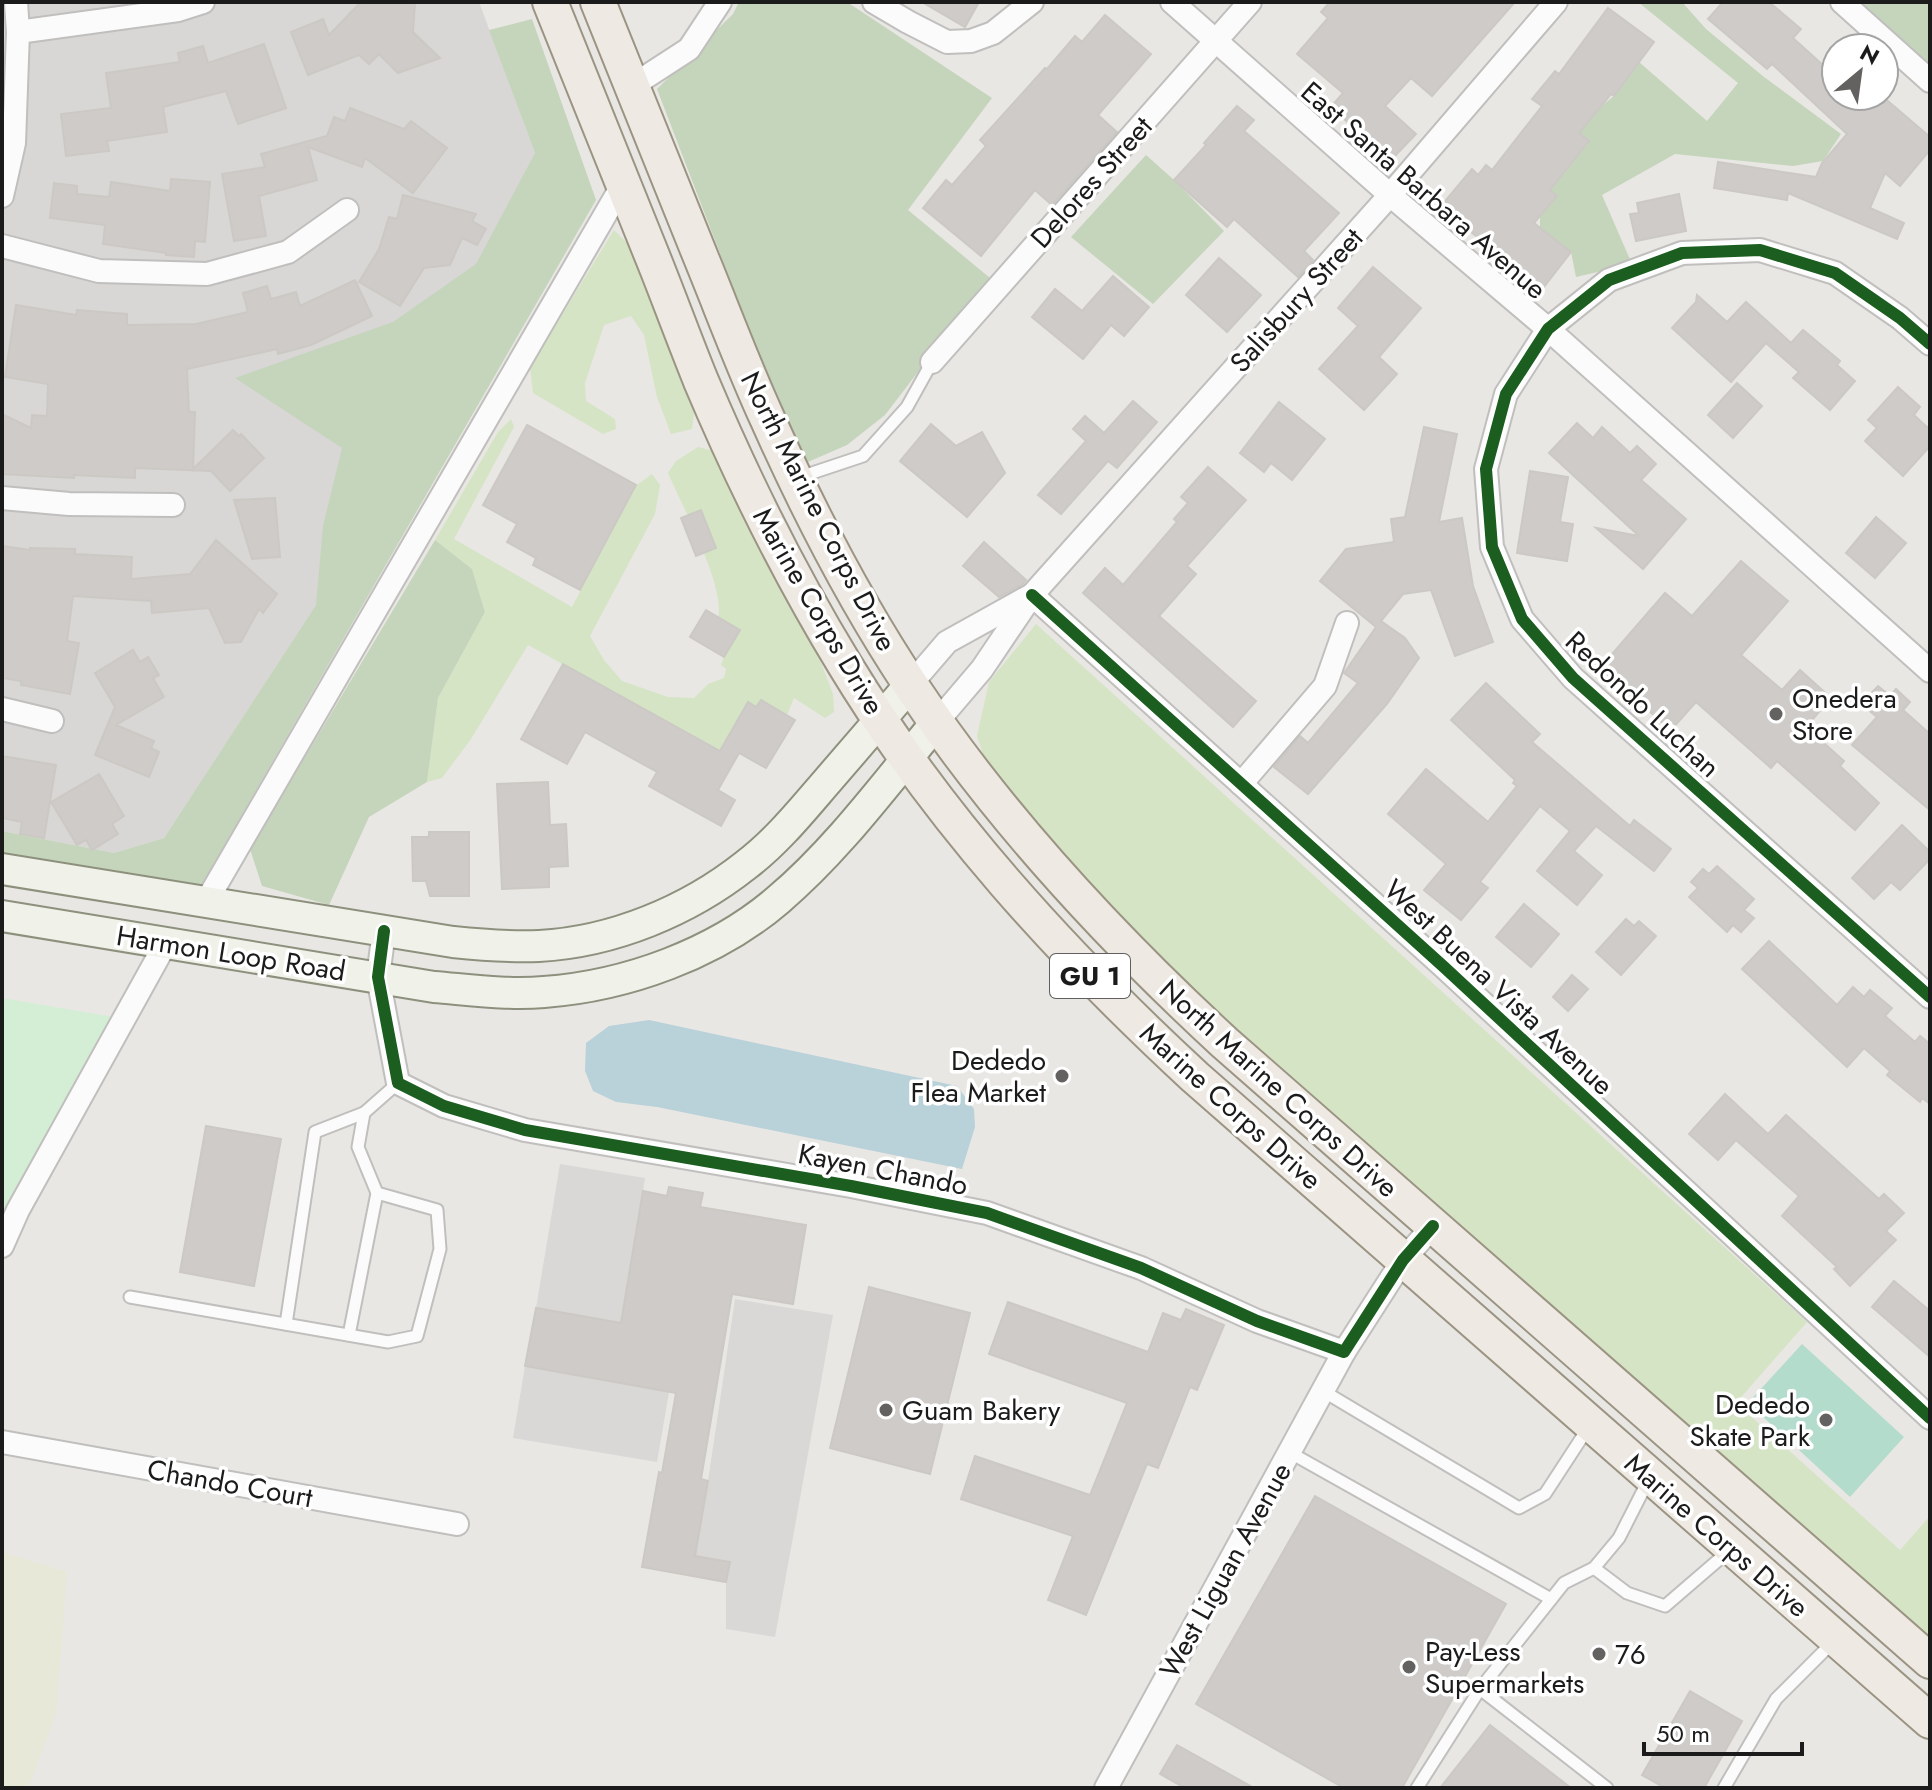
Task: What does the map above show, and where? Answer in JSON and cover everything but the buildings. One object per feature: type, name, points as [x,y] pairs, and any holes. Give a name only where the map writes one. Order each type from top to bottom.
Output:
[{"type":"main road","name":"Marine Corps Drive","points":[[550,2],[701,380],[754,496],[815,614],[880,720],[906,759],[972,843],[1100,985],[1195,1077],[1836,1639],[1929,1712]]},
{"type":"main road","name":"North Marine Corps Drive","points":[[598,2],[743,363],[796,479],[855,592],[910,685],[1007,815],[1131,954],[1225,1043],[1930,1661]]},
{"type":"main road","name":"Harmon Loop Road","points":[[2,869],[453,942],[540,946],[584,940],[628,929],[672,911],[711,891],[748,865],[784,830],[910,685]]},
{"type":"main road","name":"Harmon Loop Road","points":[[2,916],[434,987],[496,993],[544,992],[593,986],[643,973],[692,953],[736,930],[777,900],[848,829],[936,723]]},
{"type":"street","points":[[2,196],[14,143],[18,32],[16,2]]},
{"type":"street","points":[[18,32],[178,10],[203,2]]},
{"type":"street","points":[[632,86],[689,49],[720,2]]},
{"type":"street","points":[[874,2],[947,42],[971,41],[993,33],[1032,2]]},
{"type":"street","name":"East Santa Barbara Avenue","points":[[1172,2],[1390,195],[1548,329],[1930,671]]},
{"type":"street","name":"Delores Street","points":[[932,362],[1250,2]]},
{"type":"street","name":"Salisbury Street","points":[[936,723],[982,669],[1032,595],[1390,195],[1556,2]]},
{"type":"street","points":[[1842,2],[1930,81]]},
{"type":"street","points":[[206,902],[623,184]]},
{"type":"street","points":[[2,246],[99,271],[207,274],[288,252],[347,210]]},
{"type":"street","name":"Redondo Luchan","points":[[1930,344],[1900,318],[1835,273],[1760,250],[1682,253],[1609,280],[1548,329],[1506,394],[1486,469],[1492,547],[1522,619],[1573,678],[1930,997]]},
{"type":"street","points":[[2,498],[69,504],[173,505]]},
{"type":"street","name":"Salisbury Street","points":[[910,685],[947,642],[1032,595]]},
{"type":"street","name":"West Buena Vista Avenue","points":[[1032,595],[1444,967],[1930,1418]]},
{"type":"street","points":[[1241,784],[1325,686],[1347,623]]},
{"type":"street","points":[[2,709],[52,721]]},
{"type":"street","points":[[384,931],[378,977],[398,1083]]},
{"type":"street","points":[[2,1246],[18,1210],[166,943]]},
{"type":"street","name":"Kayen Chando","points":[[398,1083],[444,1106],[525,1130],[836,1183],[987,1213],[1141,1268],[1257,1321],[1344,1352]]},
{"type":"street","points":[[1344,1352],[1403,1260],[1433,1226]]},
{"type":"street","name":"West Liguan Avenue","points":[[1106,1788],[1344,1352]]},
{"type":"street","name":"Chando Court","points":[[2,1442],[457,1524]]},
{"type":"lane","points":[[796,479],[863,456],[907,407],[932,362]]},
{"type":"lane","points":[[286,1324],[315,1132],[364,1113],[398,1083]]},
{"type":"lane","points":[[349,1335],[377,1193],[358,1147],[364,1113]]},
{"type":"lane","points":[[130,1297],[388,1342],[417,1336],[440,1249],[437,1210],[377,1193]]},
{"type":"lane","points":[[1323,1391],[1519,1508],[1545,1494],[1591,1424]]},
{"type":"lane","points":[[1289,1452],[1551,1599]]},
{"type":"lane","points":[[1417,1788],[1480,1689],[1551,1599],[1564,1583],[1594,1568],[1619,1538],[1651,1477]]},
{"type":"lane","points":[[1594,1568],[1627,1593],[1665,1606],[1732,1548]]},
{"type":"lane","points":[[1724,1788],[1776,1699],[1836,1639]]},
{"type":"lane","points":[[1480,1689],[1607,1788]]},
{"type":"shaded area","points":[[2,2],[479,2],[535,153],[358,541],[164,838],[114,853],[2,831]]},
{"type":"shaded area","points":[[560,1164],[645,1178],[621,1323],[536,1308]]},
{"type":"shaded area","points":[[735,1299],[833,1315],[775,1637],[726,1629],[726,1582],[730,1563],[695,1556]]},
{"type":"shaded area","points":[[525,1366],[669,1392],[657,1462],[513,1438]]},
{"type":"green space","points":[[739,2],[847,2],[992,98],[908,210],[990,278],[885,415],[847,445],[801,465],[657,89],[733,14]]},
{"type":"green space","points":[[1638,2],[1682,2],[1706,29],[1841,134],[1823,161],[1793,166],[1675,154],[1602,195],[1632,264],[1576,277],[1571,252],[1540,227],[1540,217],[1556,196],[1550,190],[1589,142],[1579,133],[1600,107],[1614,96],[1639,62],[1707,121],[1738,83]]},
{"type":"green space","points":[[1863,2],[1930,2],[1930,67],[1900,40],[1900,32],[1890,32],[1860,5]]},
{"type":"green space","points":[[532,19],[596,200],[198,891],[2,853],[2,831],[114,853],[164,838],[316,605],[323,526],[342,448],[235,378],[393,322],[476,264],[535,153],[489,30]]},
{"type":"green space","points":[[1146,155],[1224,231],[1153,304],[1071,237]]},
{"type":"green space","points":[[614,230],[631,247],[696,398],[692,429],[671,434],[657,397],[644,335],[631,316],[604,325],[585,383],[586,401],[615,419],[616,429],[603,434],[533,393],[530,367]]},
{"type":"green space","points":[[511,419],[514,427],[454,539],[572,607],[637,485],[652,474],[660,485],[655,514],[590,636],[604,660],[622,681],[668,697],[694,698],[708,684],[724,678],[726,669],[721,665],[739,630],[718,617],[719,604],[709,567],[668,473],[676,461],[698,447],[714,451],[820,660],[833,694],[834,712],[825,718],[794,698],[787,715],[761,700],[721,751],[528,645],[471,739],[442,778],[427,782],[438,698],[485,612],[472,569],[435,540],[498,432]]},
{"type":"green space","points":[[435,540],[472,569],[485,612],[438,698],[427,782],[369,817],[329,905],[262,886],[250,849]]},
{"type":"green space","points":[[1036,624],[1807,1322],[1736,1403],[1900,1550],[1930,1516],[1930,1637],[1196,1000],[995,790],[977,736],[989,682]]},
{"type":"green space","points":[[2,998],[131,1020],[2,1254]]},
{"type":"green space","name":"Dededo Skate Park","points":[[1802,1344],[1904,1437],[1850,1497],[1748,1403]]},
{"type":"green space","points":[[2,1552],[67,1572],[56,1714],[28,1788],[2,1788]]},
{"type":"water","points":[[649,1020],[957,1086],[974,1109],[975,1127],[962,1169],[657,1107],[616,1102],[593,1091],[585,1071],[586,1043],[609,1026]]},
{"type":"cycle path","points":[[1930,344],[1900,318],[1835,273],[1760,250],[1682,253],[1609,280],[1548,329],[1506,394],[1486,469],[1492,547],[1522,619],[1573,678],[1930,997]]},
{"type":"cycle path","points":[[1032,595],[1444,967],[1930,1418]]},
{"type":"cycle path","points":[[384,931],[378,977],[398,1083],[444,1106],[525,1130],[851,1186],[987,1213],[1141,1268],[1257,1321],[1344,1352],[1403,1260],[1433,1226]]},
{"type":"place","name":"Onedera Store","points":[[1776,714]]},
{"type":"place","name":"Dededo Flea Market","points":[[1062,1076]]},
{"type":"place","name":"Guam Bakery","points":[[886,1410]]},
{"type":"place","name":"Dededo Skate Park","points":[[1826,1420]]},
{"type":"place","name":"76","points":[[1599,1654]]},
{"type":"place","name":"Pay-Less Supermarkets","points":[[1409,1667]]}]
